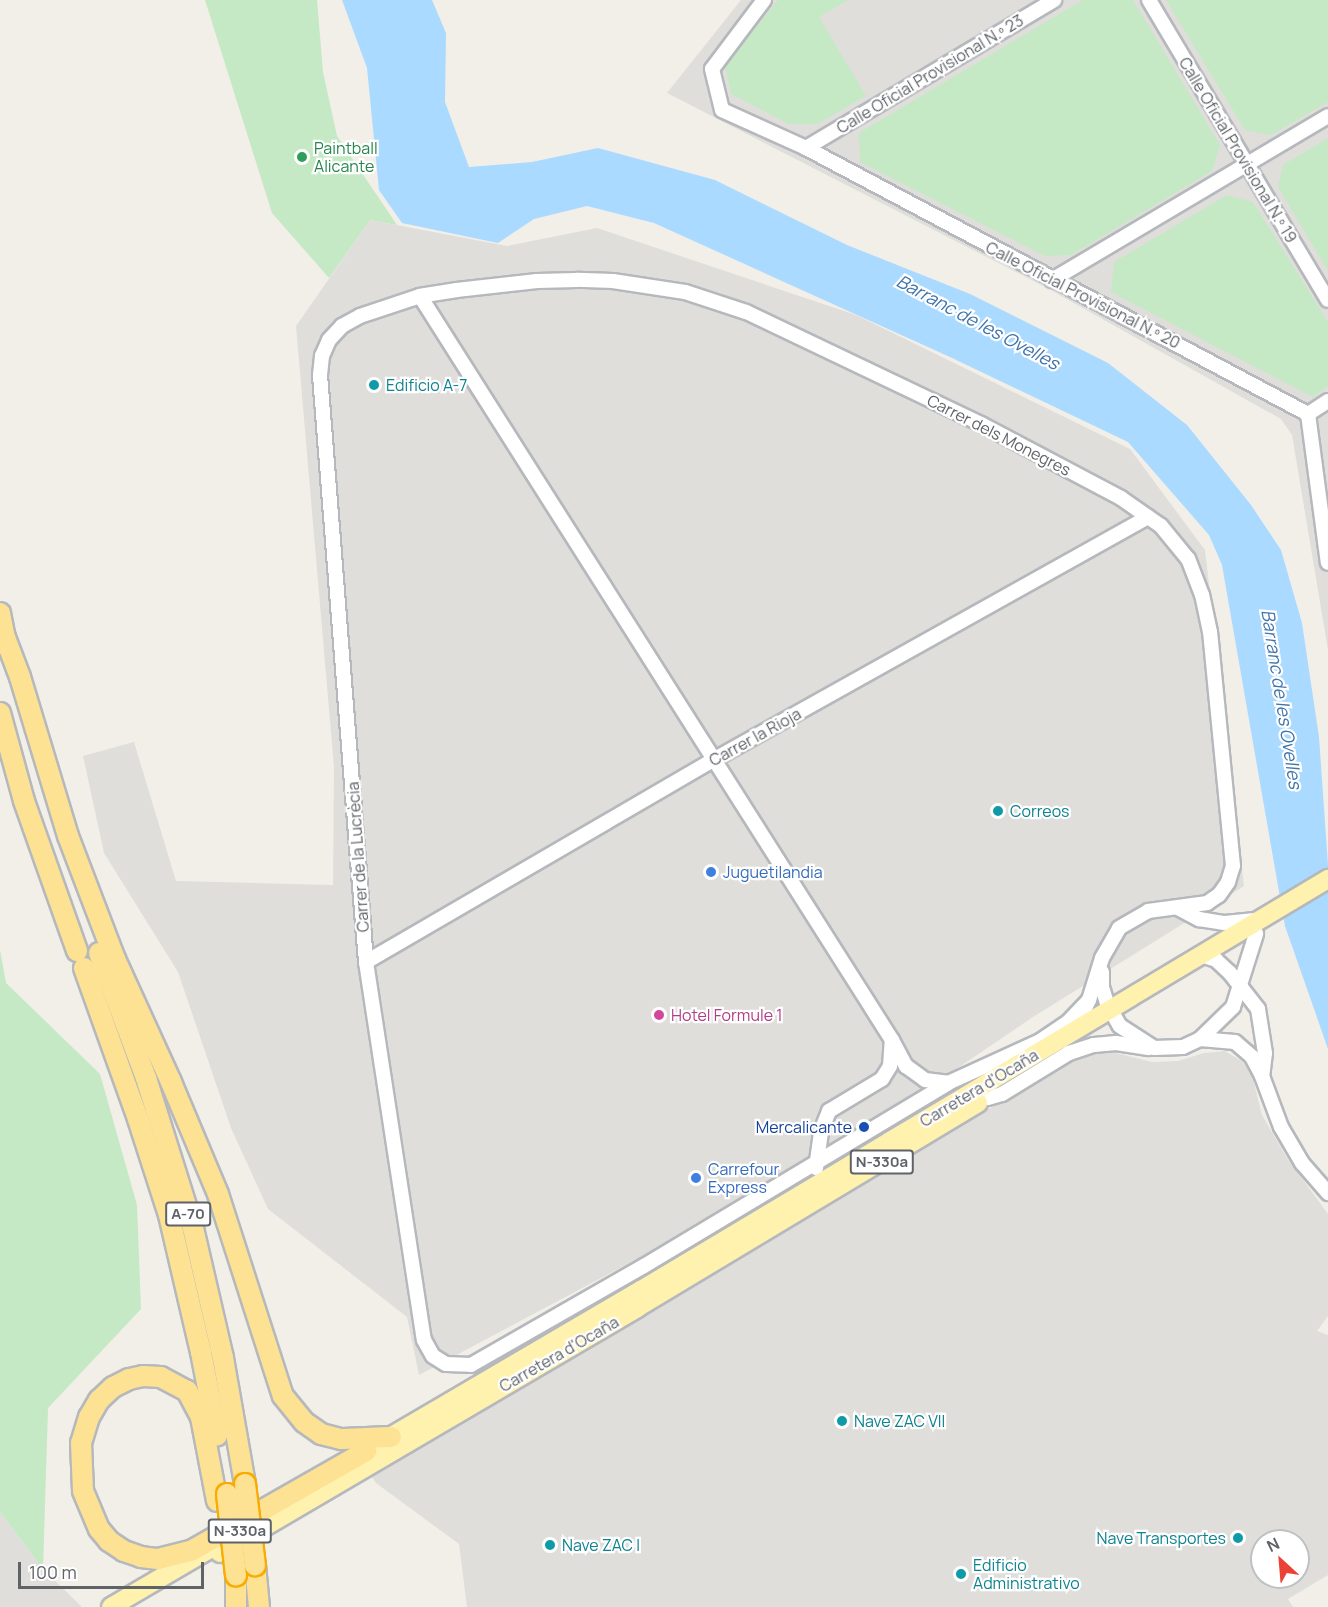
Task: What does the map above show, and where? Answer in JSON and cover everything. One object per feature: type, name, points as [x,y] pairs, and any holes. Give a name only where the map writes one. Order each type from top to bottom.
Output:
[{"type":"highway","name":"A-70","points":[[2,622],[38,774],[146,1078],[193,1228],[223,1358],[244,1484],[259,1607]]},
{"type":"highway","points":[[2,622],[68,836],[115,958],[218,1194],[283,1396],[304,1422],[321,1434],[341,1439],[391,1437]]},
{"type":"highway","name":"A-70","points":[[0,712],[24,801],[138,1119],[169,1215],[201,1352],[236,1607]]},
{"type":"highway","points":[[221,1498],[201,1417],[187,1391],[161,1377],[144,1376],[129,1379],[113,1388],[99,1400],[89,1417],[81,1443],[83,1491],[99,1529],[109,1541],[124,1551],[141,1557],[158,1558],[191,1551],[366,1451]]},
{"type":"main road","name":"Carretera d'Ocaña","points":[[1260,927],[1328,879]]},
{"type":"main road","name":"Carretera d'Ocaña","points":[[128,1607],[637,1308],[988,1098],[999,1088],[1112,1014],[1260,927],[1328,891]]},
{"type":"main road","name":"Carretera d'Ocaña","points":[[111,1607],[312,1487],[366,1451],[809,1190],[1048,1042],[1112,1014]]},
{"type":"street","name":"Calle Oficial Provisional N.º 20","points":[[764,0],[712,69],[722,110],[806,148],[1308,414]]},
{"type":"street","name":"Calle Oficial Provisional N.º 23","points":[[806,148],[1054,0]]},
{"type":"street","name":"Calle Oficial Provisional N.º 19","points":[[1149,0],[1328,300]]},
{"type":"street","points":[[1052,280],[1328,116]]},
{"type":"street","name":"Carrer dels Monegres","points":[[329,340],[342,326],[360,316],[420,296],[537,280],[577,280],[648,286],[715,301],[746,312],[981,424],[1121,498],[1161,526],[1188,559],[1202,595],[1210,632],[1233,866],[1228,882],[1219,895],[1207,903],[1148,911],[1131,918],[1119,928],[1102,958]]},
{"type":"street","name":"Carretera d'Ocaña","points":[[420,296],[715,759],[892,1040],[906,1066],[925,1080],[948,1083]]},
{"type":"street","name":"Carrer de la Lucrècia","points":[[329,340],[322,356],[320,375],[366,962],[424,1340],[433,1356],[446,1364]]},
{"type":"street","points":[[1328,401],[1308,414],[1328,563]]},
{"type":"street","name":"Carrer la Rioja","points":[[366,962],[715,759],[1148,517]]},
{"type":"street","name":"Carretera d'Ocaña","points":[[988,1098],[1002,1094],[1069,1053],[1094,1045],[1116,1043],[1154,1048],[1183,1047],[1200,1039],[1233,1007],[1242,985],[1242,970],[1260,927],[1199,919],[1178,908]]},
{"type":"street","points":[[1208,957],[1242,985],[1258,1009],[1265,1053],[1262,1076]]},
{"type":"street","points":[[1102,958],[1102,987],[1112,1014],[1138,1039],[1154,1048]]},
{"type":"street","name":"Carretera d'Ocaña","points":[[446,1364],[471,1365],[675,1248],[948,1083],[1048,1042],[1089,1000],[1102,958]]},
{"type":"street","points":[[1075,1031],[1089,1000]]},
{"type":"street","points":[[1200,1039],[1235,1042],[1252,1057],[1262,1076],[1281,1127],[1302,1163],[1328,1193]]},
{"type":"street","points":[[809,1190],[817,1163],[821,1131],[829,1111],[882,1079],[890,1066],[892,1040]]},
{"type":"street","name":"Carretera d'Ocaña","points":[[675,1248],[754,1222]]},
{"type":"street","points":[[636,1293],[637,1277],[644,1266]]},
{"type":"street","name":"Carretera d'Ocaña","points":[[596,1294],[636,1293]]},
{"type":"shaded area","points":[[741,0],[1328,0],[1328,650],[1292,435],[1281,419],[1047,288],[667,93]]},
{"type":"shaded area","points":[[370,220],[507,246],[597,228],[856,315],[1130,449],[1205,550],[1244,886],[1033,1017],[817,1163],[419,1375],[407,1317],[268,1209],[231,1128],[178,972],[104,853],[83,756],[134,742],[176,881],[333,885],[334,767],[296,326]]},
{"type":"shaded area","points":[[1108,1051],[1152,1062],[1178,1061],[1204,1053],[1225,1051],[1240,1060],[1251,1071],[1262,1115],[1287,1158],[1328,1214],[1328,1316],[1317,1331],[1328,1335],[1328,1575],[1310,1586],[1310,1529],[1250,1529],[1250,1589],[1305,1589],[1288,1599],[1293,1607],[467,1607],[459,1544],[376,1483],[372,1477],[602,1336],[1079,1056]]},
{"type":"shaded area","points":[[0,1512],[43,1569],[82,1607],[0,1607]]},
{"type":"green space","name":"Paintball Alicante","points":[[205,0],[317,0],[323,72],[337,136],[397,225],[370,220],[329,278],[272,213]]},
{"type":"green space","points":[[778,0],[848,0],[819,17],[866,96],[817,124],[789,124],[731,94],[725,66]]},
{"type":"green space","points":[[1083,0],[1133,0],[1220,145],[1212,171],[1071,255],[1045,256],[860,162],[859,133]]},
{"type":"green space","points":[[1166,0],[1328,0],[1328,102],[1271,135],[1245,130]]},
{"type":"green space","points":[[1328,138],[1328,271],[1278,187],[1283,165]]},
{"type":"green space","points":[[1227,195],[1253,202],[1328,322],[1328,386],[1313,397],[1111,292],[1114,262]]},
{"type":"green space","points":[[0,950],[6,983],[100,1074],[137,1205],[141,1309],[48,1408],[43,1569],[0,1512]]},
{"type":"water","name":"Barranc de les Ovelles","points":[[342,0],[432,0],[446,33],[445,102],[469,167],[532,162],[598,148],[715,180],[847,245],[970,294],[1108,363],[1187,425],[1251,505],[1281,550],[1302,623],[1319,737],[1328,865],[1328,1049],[1285,926],[1222,565],[1209,535],[1128,442],[950,357],[654,223],[587,206],[534,219],[498,243],[402,223],[379,190],[367,68]]},
{"type":"place","name":"Paintball Alicante","points":[[302,157]]},
{"type":"place","name":"Edificio A-7","points":[[374,385]]},
{"type":"place","name":"Correos","points":[[998,811]]},
{"type":"place","name":"Juguetilandia","points":[[711,872]]},
{"type":"place","name":"Hotel Formule 1","points":[[659,1015]]},
{"type":"place","name":"Mercalicante","points":[[864,1127]]},
{"type":"place","name":"Carrefour Express","points":[[696,1178]]},
{"type":"place","name":"Nave ZAC VII","points":[[842,1421]]},
{"type":"place","name":"Nave Transportes","points":[[1238,1538]]},
{"type":"place","name":"Nave ZAC I","points":[[550,1545]]},
{"type":"place","name":"Edificio Administrativo","points":[[961,1574]]}]
